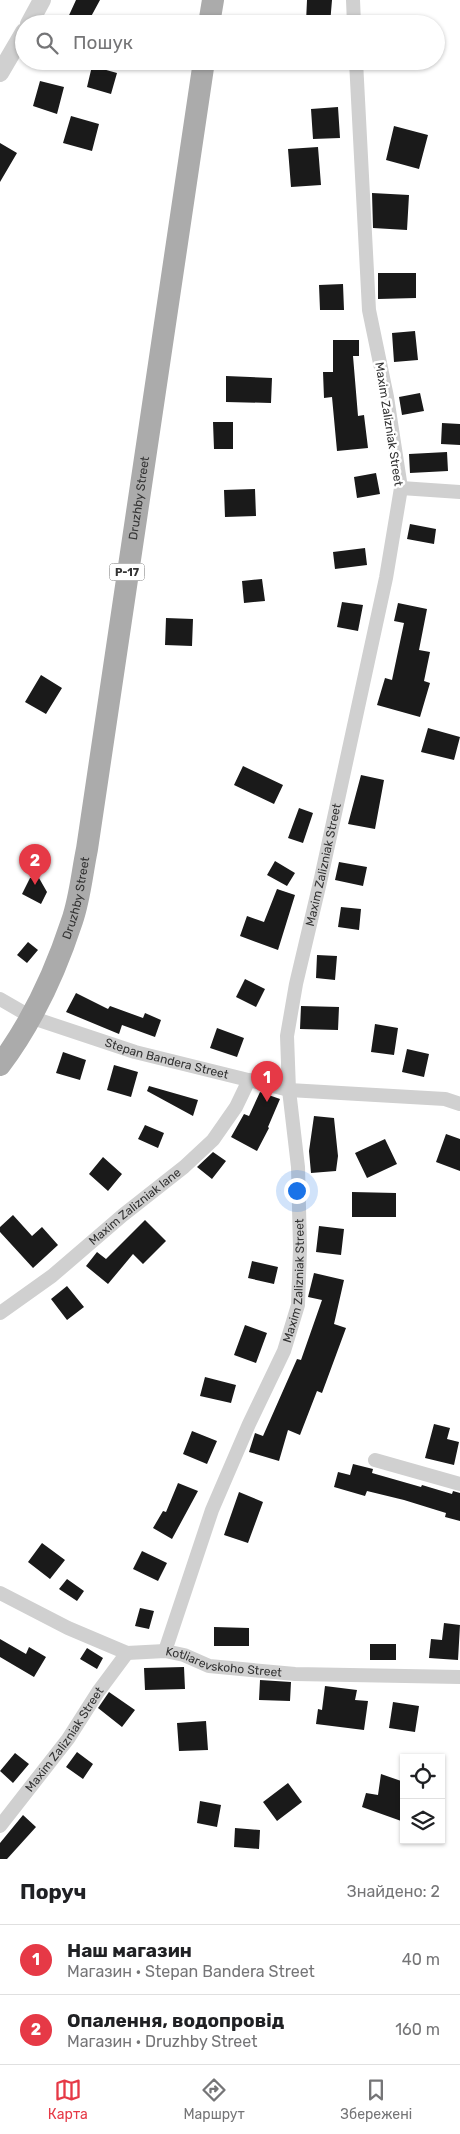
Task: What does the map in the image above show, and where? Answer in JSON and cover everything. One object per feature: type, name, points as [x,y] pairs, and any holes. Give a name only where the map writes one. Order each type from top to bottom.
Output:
[{"type":"main road","points":[[210,15],[213,0]]},
{"type":"main road","name":"Druzhby Street","points":[[0,1065],[32,1018],[43,998],[73,920],[87,849],[203,70]]},
{"type":"street","points":[[34,15],[42,0]]},
{"type":"street","points":[[354,0],[354,15]]},
{"type":"street","points":[[0,73],[15,47]]},
{"type":"street","name":"Maxim Zalizniak Street","points":[[165,1651],[212,1510],[249,1424],[284,1351],[298,1305],[300,1248],[298,1167],[289,1090],[287,1036],[296,984],[322,878],[386,578],[401,488],[387,397],[369,310],[356,70]]},
{"type":"street","points":[[401,488],[460,492]]},
{"type":"street","name":"Stepan Bandera Street","points":[[0,999],[32,1018],[135,1052],[289,1090],[445,1099],[460,1104]]},
{"type":"street","name":"Maxim Zalizniak lane","points":[[0,1313],[52,1276],[123,1215],[192,1160],[213,1140],[236,1107],[249,1080]]},
{"type":"street","points":[[375,1460],[460,1484]]},
{"type":"street","name":"Kotliarevskoho Street","points":[[0,1593],[68,1628],[128,1653],[165,1651],[184,1655],[209,1666],[295,1674],[460,1677]]},
{"type":"street","name":"Maxim Zalizniak Street","points":[[0,1826],[68,1739],[98,1692],[128,1653]]},
{"type":"building","points":[[76,0],[100,0],[92,15],[69,15]]},
{"type":"building","points":[[307,0],[332,0],[331,15],[306,15]]},
{"type":"building","points":[[91,70],[106,70],[117,73],[111,94],[87,87]]},
{"type":"building","points":[[40,81],[64,87],[57,114],[33,106]]},
{"type":"building","points":[[338,107],[340,138],[313,139],[311,109]]},
{"type":"building","points":[[71,116],[99,124],[92,151],[63,143]]},
{"type":"building","points":[[394,126],[428,135],[419,169],[386,160]]},
{"type":"building","points":[[0,143],[17,153],[0,182]]},
{"type":"building","points":[[318,147],[321,185],[291,187],[288,149]]},
{"type":"building","points":[[372,193],[409,195],[407,230],[373,228]]},
{"type":"building","points":[[378,273],[416,273],[416,298],[378,299]]},
{"type":"building","points":[[343,284],[344,310],[320,310],[319,285]]},
{"type":"building","points":[[415,331],[418,360],[394,362],[392,333]]},
{"type":"building","points":[[333,340],[359,340],[359,356],[353,356],[358,416],[364,415],[368,448],[337,451],[332,397],[324,398],[323,372],[333,372]]},
{"type":"building","points":[[226,376],[272,378],[271,403],[226,402]]},
{"type":"building","points":[[420,393],[424,411],[402,415],[399,397]]},
{"type":"building","points":[[213,422],[233,422],[233,449],[214,449]]},
{"type":"building","points":[[442,423],[460,424],[460,445],[441,444]]},
{"type":"building","points":[[447,452],[448,471],[410,473],[409,454]]},
{"type":"building","points":[[376,473],[380,494],[357,498],[354,477]]},
{"type":"building","points":[[255,489],[256,516],[225,517],[224,490]]},
{"type":"building","points":[[410,524],[436,529],[434,544],[407,539]]},
{"type":"building","points":[[365,548],[367,565],[335,569],[333,552]]},
{"type":"building","points":[[262,579],[265,601],[244,603],[242,581]]},
{"type":"building","points":[[342,602],[363,605],[358,631],[337,627]]},
{"type":"building","points":[[398,603],[427,609],[419,650],[430,652],[424,681],[430,683],[420,717],[377,705],[385,678],[392,680],[404,623],[394,621]]},
{"type":"building","points":[[166,618],[193,619],[192,646],[165,645]]},
{"type":"building","points":[[41,675],[62,688],[46,714],[25,702]]},
{"type":"building","points":[[428,728],[460,737],[454,760],[421,752]]},
{"type":"building","points":[[243,766],[283,785],[274,804],[234,785]]},
{"type":"building","points":[[361,775],[384,780],[375,829],[348,824]]},
{"type":"building","points":[[299,808],[313,813],[303,843],[288,838]]},
{"type":"building","points":[[275,861],[295,873],[287,886],[267,875]]},
{"type":"building","points":[[339,862],[367,867],[363,886],[335,880]]},
{"type":"building","points":[[30,878],[39,878],[47,892],[41,904],[22,894]]},
{"type":"building","points":[[277,889],[295,895],[278,950],[240,936],[247,916],[264,922]]},
{"type":"building","points":[[341,907],[361,909],[359,930],[338,927]]},
{"type":"building","points":[[28,942],[38,950],[27,963],[17,955]]},
{"type":"building","points":[[317,955],[337,956],[335,980],[316,978]]},
{"type":"building","points":[[245,979],[265,989],[256,1007],[236,997]]},
{"type":"building","points":[[76,993],[108,1009],[110,1006],[143,1018],[145,1013],[161,1020],[155,1037],[122,1025],[119,1034],[66,1012]]},
{"type":"building","points":[[301,1006],[339,1007],[338,1030],[300,1029]]},
{"type":"building","points":[[375,1024],[398,1028],[394,1055],[371,1052]]},
{"type":"building","points":[[217,1028],[244,1038],[237,1057],[210,1048]]},
{"type":"building","points":[[407,1049],[429,1054],[424,1077],[402,1072]]},
{"type":"building","points":[[63,1052],[86,1060],[80,1080],[56,1073]]},
{"type":"building","points":[[114,1065],[138,1072],[131,1097],[107,1090]]},
{"type":"building","points":[[149,1086],[198,1100],[193,1116],[147,1091]]},
{"type":"building","points":[[260,1092],[280,1099],[269,1128],[257,1151],[231,1137],[244,1114],[249,1116]]},
{"type":"building","points":[[314,1116],[334,1118],[338,1156],[336,1171],[311,1173],[309,1151]]},
{"type":"building","points":[[145,1125],[164,1133],[158,1148],[138,1139]]},
{"type":"building","points":[[446,1134],[460,1139],[460,1171],[436,1162]]},
{"type":"building","points":[[385,1139],[397,1164],[367,1178],[355,1153]]},
{"type":"building","points":[[213,1152],[226,1161],[212,1179],[197,1167]]},
{"type":"building","points":[[103,1157],[122,1174],[108,1191],[89,1174]]},
{"type":"building","points":[[352,1192],[396,1193],[396,1217],[352,1217]]},
{"type":"building","points":[[13,1215],[32,1236],[42,1227],[58,1245],[33,1268],[0,1232],[0,1227]]},
{"type":"building","points":[[145,1220],[166,1241],[143,1264],[133,1254],[108,1284],[86,1266],[97,1252],[106,1259]]},
{"type":"building","points":[[319,1226],[344,1229],[341,1255],[316,1252]]},
{"type":"building","points":[[252,1261],[278,1267],[274,1284],[248,1278]]},
{"type":"building","points":[[314,1273],[344,1280],[334,1324],[346,1328],[322,1393],[317,1391],[300,1435],[288,1430],[279,1461],[249,1452],[255,1433],[263,1436],[297,1359],[301,1360],[322,1300],[308,1297]]},
{"type":"building","points":[[67,1286],[84,1307],[67,1320],[51,1299]]},
{"type":"building","points":[[245,1325],[267,1333],[256,1363],[234,1355]]},
{"type":"building","points":[[205,1377],[236,1385],[231,1403],[200,1396]]},
{"type":"building","points":[[434,1424],[450,1428],[447,1439],[459,1442],[454,1465],[425,1458]]},
{"type":"building","points":[[192,1431],[217,1441],[207,1464],[183,1454]]},
{"type":"building","points":[[353,1464],[373,1469],[372,1473],[421,1487],[422,1485],[452,1494],[453,1491],[460,1493],[460,1521],[445,1517],[446,1513],[404,1500],[367,1491],[365,1496],[334,1487],[338,1472],[350,1475]]},
{"type":"building","points":[[178,1483],[198,1491],[172,1539],[153,1528],[163,1511],[166,1512]]},
{"type":"building","points":[[239,1492],[263,1502],[248,1543],[224,1535]]},
{"type":"building","points":[[42,1543],[65,1560],[50,1579],[28,1562]]},
{"type":"building","points":[[142,1551],[167,1563],[158,1581],[133,1569]]},
{"type":"building","points":[[67,1579],[84,1591],[77,1601],[59,1589]]},
{"type":"building","points":[[140,1608],[154,1611],[149,1629],[135,1626]]},
{"type":"building","points":[[444,1623],[460,1625],[458,1660],[429,1658],[431,1639],[442,1640]]},
{"type":"building","points":[[214,1627],[249,1628],[249,1646],[214,1646]]},
{"type":"building","points":[[0,1639],[26,1654],[29,1647],[46,1657],[34,1677],[0,1657]]},
{"type":"building","points":[[370,1644],[396,1644],[396,1660],[370,1660]]},
{"type":"building","points":[[87,1648],[103,1658],[97,1669],[80,1659]]},
{"type":"building","points":[[184,1667],[185,1689],[145,1690],[144,1668]]},
{"type":"building","points":[[260,1680],[291,1682],[290,1701],[259,1700]]},
{"type":"building","points":[[325,1686],[357,1690],[355,1700],[368,1701],[364,1730],[316,1724],[318,1709],[322,1710]]},
{"type":"building","points":[[109,1692],[135,1710],[122,1727],[98,1708]]},
{"type":"building","points":[[393,1702],[419,1706],[415,1732],[389,1728]]},
{"type":"building","points":[[206,1721],[208,1750],[179,1751],[177,1723]]},
{"type":"building","points":[[77,1752],[93,1764],[83,1779],[66,1767]]},
{"type":"building","points":[[15,1753],[29,1764],[13,1783],[0,1771]]},
{"type":"building","points":[[381,1774],[400,1781],[400,1821],[362,1807],[366,1793],[378,1795]]},
{"type":"building","points":[[288,1783],[302,1802],[277,1821],[263,1802]]},
{"type":"building","points":[[200,1801],[221,1805],[217,1827],[197,1823]]},
{"type":"building","points":[[23,1815],[36,1827],[7,1859],[0,1859],[0,1843]]},
{"type":"building","points":[[235,1828],[260,1830],[259,1849],[234,1847]]},
{"type":"place","name":"Опалення, водопровід","points":[[35,885]]},
{"type":"place","name":"Наш магазин","points":[[267,1102]]}]
